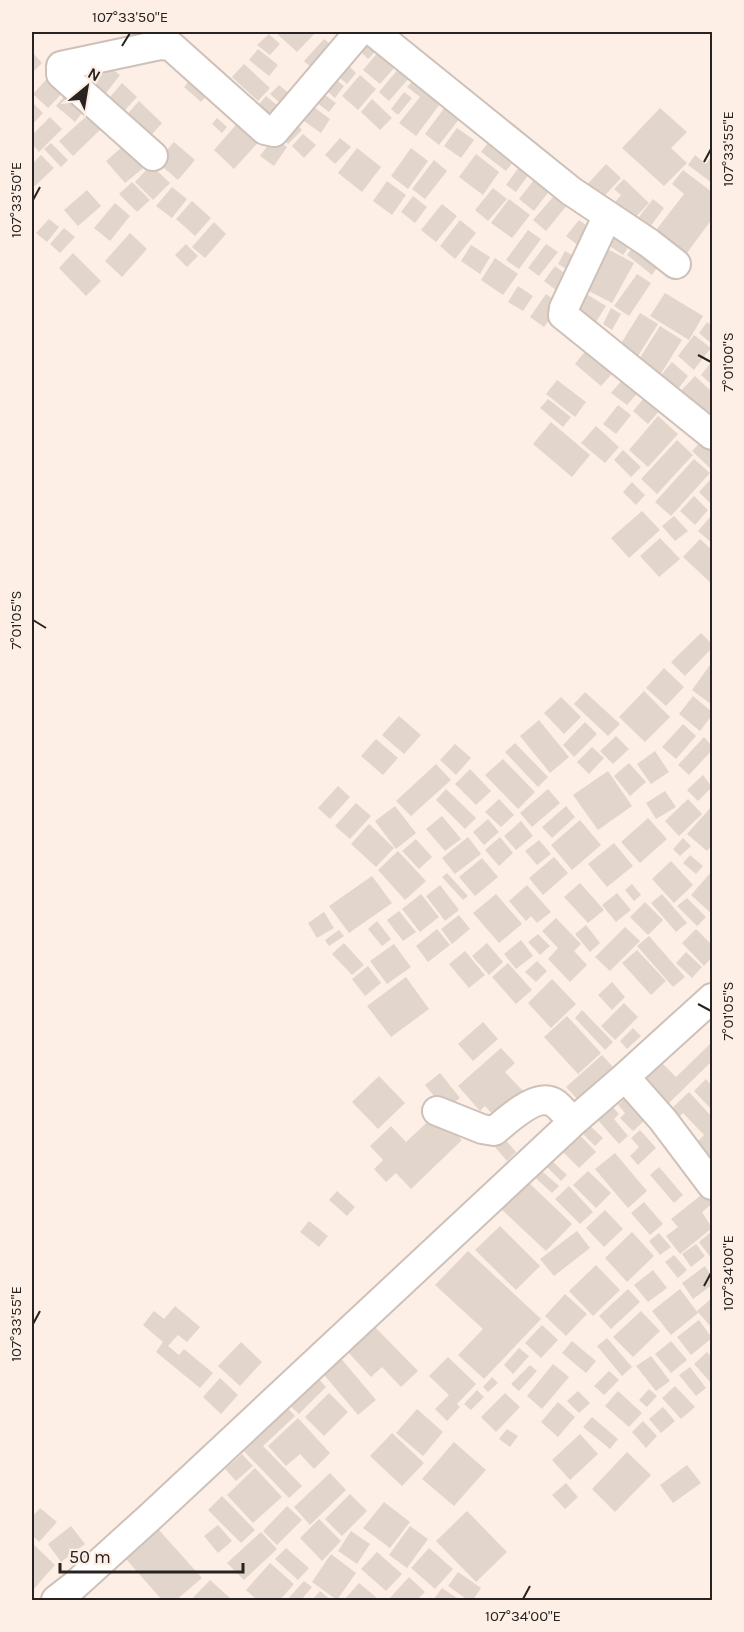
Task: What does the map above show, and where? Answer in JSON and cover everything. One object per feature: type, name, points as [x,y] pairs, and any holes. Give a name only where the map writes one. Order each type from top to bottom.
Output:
[{"type":"street","points":[[153,156],[61,74],[61,66],[160,45],[171,46],[265,130],[274,132],[360,32]]},
{"type":"street","points":[[374,32],[571,191],[649,243],[676,264]]},
{"type":"street","points":[[607,217],[564,308],[563,315],[712,435]]},
{"type":"street","points":[[72,1596],[573,1122],[709,1009]]},
{"type":"street","points":[[625,1077],[663,1120],[712,1185]]},
{"type":"street","points":[[437,1111],[482,1129],[494,1131],[533,1102],[548,1100],[556,1104],[573,1122]]},
{"type":"building","points":[[275,32],[316,32],[297,52]]},
{"type":"building","points":[[269,34],[280,44],[270,55],[257,45]]},
{"type":"building","points":[[324,39],[335,48],[315,71],[304,61]]},
{"type":"building","points":[[352,43],[383,44],[368,59]]},
{"type":"building","points":[[384,45],[401,60],[380,84],[363,70]]},
{"type":"building","points":[[258,49],[278,65],[269,76],[249,60]]},
{"type":"building","points":[[32,52],[42,63],[32,73]]},
{"type":"building","points":[[341,58],[356,73],[347,84],[331,70]]},
{"type":"building","points":[[405,61],[415,71],[389,101],[379,92]]},
{"type":"building","points":[[104,63],[120,75],[103,97],[87,85]]},
{"type":"building","points":[[244,64],[270,88],[258,101],[232,77]]},
{"type":"building","points":[[53,72],[69,86],[48,108],[33,94]]},
{"type":"building","points":[[328,73],[344,86],[335,98],[319,84]]},
{"type":"building","points":[[195,74],[212,90],[201,102],[184,87]]},
{"type":"building","points":[[360,75],[376,89],[358,110],[342,96]]},
{"type":"building","points":[[418,75],[446,96],[416,136],[399,123],[420,97],[407,87]]},
{"type":"building","points":[[122,83],[137,97],[125,110],[110,97]]},
{"type":"building","points":[[279,85],[291,95],[282,105],[270,94]]},
{"type":"building","points":[[314,87],[336,103],[329,112],[308,96]]},
{"type":"building","points":[[68,92],[86,108],[75,122],[56,106]]},
{"type":"building","points":[[404,92],[412,98],[398,115],[391,109]]},
{"type":"building","points":[[266,96],[282,109],[268,126],[252,113]]},
{"type":"building","points":[[372,99],[392,118],[380,130],[361,112]]},
{"type":"building","points":[[304,100],[330,119],[321,133],[294,114]]},
{"type":"building","points":[[139,101],[162,123],[147,140],[124,118]]},
{"type":"building","points":[[32,102],[43,113],[32,125]]},
{"type":"building","points":[[448,103],[463,114],[439,145],[425,134]]},
{"type":"building","points":[[660,108],[687,132],[671,148],[687,163],[664,186],[622,148]]},
{"type":"building","points":[[91,112],[104,126],[73,156],[59,141]]},
{"type":"building","points":[[50,117],[62,129],[39,152],[32,144],[32,135]]},
{"type":"building","points":[[217,118],[227,127],[222,133],[212,124]]},
{"type":"building","points":[[242,118],[263,137],[234,169],[214,150]]},
{"type":"building","points":[[291,119],[302,130],[288,144],[277,133]]},
{"type":"building","points":[[457,128],[474,140],[461,158],[444,146]]},
{"type":"building","points":[[303,134],[316,145],[304,158],[292,146]]},
{"type":"building","points":[[494,135],[519,154],[506,171],[481,152]]},
{"type":"building","points":[[274,137],[287,147],[274,166],[260,156]]},
{"type":"building","points":[[340,138],[351,147],[335,164],[325,155]]},
{"type":"building","points":[[129,141],[148,164],[125,183],[106,161]]},
{"type":"building","points":[[174,142],[195,160],[178,180],[157,162]]},
{"type":"building","points":[[51,143],[68,160],[61,167],[44,149]]},
{"type":"building","points":[[357,148],[381,167],[362,192],[338,173]]},
{"type":"building","points":[[411,148],[428,161],[408,189],[391,176]]},
{"type":"building","points":[[476,154],[499,172],[483,195],[459,177]]},
{"type":"building","points":[[41,155],[54,168],[35,186],[32,183],[32,164]]},
{"type":"building","points":[[695,155],[706,164],[712,155],[712,183],[688,165]]},
{"type":"building","points":[[434,160],[447,171],[425,199],[412,189]]},
{"type":"building","points":[[522,163],[532,170],[516,192],[506,185]]},
{"type":"building","points":[[606,164],[621,178],[597,204],[582,190]]},
{"type":"building","points":[[151,165],[170,183],[153,200],[135,182]]},
{"type":"building","points":[[683,170],[712,192],[712,219],[684,257],[653,234],[684,194],[672,184]]},
{"type":"building","points":[[541,171],[556,182],[534,211],[519,199]]},
{"type":"building","points":[[624,179],[649,203],[627,226],[609,209],[621,195],[614,189]]},
{"type":"building","points":[[387,181],[406,195],[392,215],[373,201]]},
{"type":"building","points":[[132,182],[150,200],[137,212],[119,194]]},
{"type":"building","points":[[172,187],[187,199],[172,218],[156,206]]},
{"type":"building","points":[[493,188],[507,199],[488,221],[475,210]]},
{"type":"building","points":[[560,189],[572,199],[546,231],[533,220]]},
{"type":"building","points":[[87,190],[101,206],[78,226],[64,210]]},
{"type":"building","points":[[413,196],[427,207],[415,223],[401,212]]},
{"type":"building","points":[[509,199],[530,215],[512,238],[491,223]]},
{"type":"building","points":[[653,199],[664,208],[647,231],[635,222]]},
{"type":"building","points":[[192,201],[211,218],[195,236],[176,219]]},
{"type":"building","points":[[115,203],[130,216],[110,241],[94,228]]},
{"type":"building","points":[[442,204],[457,216],[436,242],[421,230]]},
{"type":"building","points":[[49,219],[59,227],[47,242],[36,233]]},
{"type":"building","points":[[460,220],[476,233],[455,259],[440,246]]},
{"type":"building","points":[[579,220],[593,230],[580,247],[566,236]]},
{"type":"building","points":[[214,222],[226,234],[205,258],[192,247]]},
{"type":"building","points":[[611,222],[635,238],[623,255],[599,239]]},
{"type":"building","points":[[64,228],[75,237],[60,253],[50,244]]},
{"type":"building","points":[[528,230],[541,239],[519,269],[506,260]]},
{"type":"building","points":[[130,233],[147,249],[122,277],[105,261]]},
{"type":"building","points":[[638,240],[663,259],[652,275],[627,255]]},
{"type":"building","points":[[186,244],[198,256],[187,267],[175,255]]},
{"type":"building","points":[[546,244],[558,252],[539,276],[528,268]]},
{"type":"building","points":[[471,245],[490,257],[480,274],[461,261]]},
{"type":"building","points":[[600,245],[634,263],[612,303],[579,286]]},
{"type":"building","points":[[565,251],[581,260],[573,273],[558,264]]},
{"type":"building","points":[[73,253],[101,281],[86,296],[59,268]]},
{"type":"building","points":[[495,258],[518,274],[503,295],[481,280]]},
{"type":"building","points":[[555,266],[571,278],[560,293],[544,281]]},
{"type":"building","points":[[637,274],[651,283],[629,316],[614,306]]},
{"type":"building","points":[[518,286],[533,296],[523,311],[508,302]]},
{"type":"building","points":[[578,289],[606,306],[594,325],[566,308]]},
{"type":"building","points":[[665,293],[703,316],[689,340],[650,316]]},
{"type":"building","points":[[546,294],[561,305],[544,327],[530,317]]},
{"type":"building","points":[[611,308],[621,314],[612,330],[603,324]]},
{"type":"building","points":[[640,313],[658,324],[638,356],[620,345]]},
{"type":"building","points":[[707,322],[712,326],[712,344],[699,333]]},
{"type":"building","points":[[660,326],[682,340],[660,375],[638,361]]},
{"type":"building","points":[[694,335],[711,348],[694,370],[678,356]]},
{"type":"building","points":[[591,344],[618,367],[601,386],[575,364]]},
{"type":"building","points":[[712,361],[712,385],[701,375]]},
{"type":"building","points":[[672,362],[688,376],[675,393],[657,380]]},
{"type":"building","points":[[627,374],[643,387],[627,405],[611,393]]},
{"type":"building","points":[[695,376],[712,392],[712,414],[704,423],[675,397]]},
{"type":"building","points":[[557,380],[586,402],[575,417],[546,394]]},
{"type":"building","points":[[650,391],[665,404],[648,424],[633,411]]},
{"type":"building","points":[[548,399],[571,417],[563,427],[540,408]]},
{"type":"building","points":[[618,405],[631,415],[616,434],[603,424]]},
{"type":"building","points":[[658,416],[678,434],[648,467],[629,450]]},
{"type":"building","points":[[551,422],[590,455],[572,477],[533,444]]},
{"type":"building","points":[[596,426],[619,447],[605,463],[581,443]]},
{"type":"building","points":[[707,435],[712,441],[712,470],[692,451]]},
{"type":"building","points":[[677,440],[693,455],[657,494],[641,479]]},
{"type":"building","points":[[623,450],[641,467],[631,477],[614,460]]},
{"type":"building","points":[[694,459],[710,473],[671,516],[655,502]]},
{"type":"building","points":[[712,478],[712,505],[699,492]]},
{"type":"building","points":[[632,482],[645,495],[636,505],[623,492]]},
{"type":"building","points":[[694,496],[708,510],[695,525],[680,511]]},
{"type":"building","points":[[642,511],[660,530],[629,558],[611,538]]},
{"type":"building","points":[[674,516],[688,531],[675,541],[662,526]]},
{"type":"building","points":[[710,517],[712,519],[712,543],[698,531]]},
{"type":"building","points":[[660,538],[680,559],[659,577],[640,556]]},
{"type":"building","points":[[700,539],[712,550],[712,584],[683,557]]},
{"type":"building","points":[[701,633],[712,644],[712,648],[685,676],[671,662]]},
{"type":"building","points":[[712,662],[712,705],[692,690]]},
{"type":"building","points":[[664,668],[684,687],[666,706],[646,688]]},
{"type":"building","points":[[644,691],[670,717],[645,742],[619,717]]},
{"type":"building","points":[[585,692],[620,724],[608,736],[574,704]]},
{"type":"building","points":[[693,696],[712,712],[700,731],[679,714]]},
{"type":"building","points":[[561,697],[581,717],[564,734],[544,713]]},
{"type":"building","points":[[399,716],[421,735],[404,754],[382,735]]},
{"type":"building","points":[[539,720],[569,757],[550,773],[520,736]]},
{"type":"building","points":[[585,722],[597,734],[574,757],[563,745]]},
{"type":"building","points":[[683,724],[696,736],[676,759],[662,747]]},
{"type":"building","points":[[616,736],[629,749],[613,764],[600,751]]},
{"type":"building","points":[[704,737],[712,746],[712,750],[689,775],[678,765]]},
{"type":"building","points":[[376,739],[398,758],[383,775],[361,756]]},
{"type":"building","points":[[515,743],[548,777],[538,787],[505,752]]},
{"type":"building","points":[[455,744],[471,758],[456,775],[440,760]]},
{"type":"building","points":[[592,747],[604,758],[589,774],[577,762]]},
{"type":"building","points":[[655,751],[669,772],[651,784],[637,764]]},
{"type":"building","points":[[503,759],[535,792],[518,809],[485,775]]},
{"type":"building","points":[[629,763],[646,782],[630,796],[614,776]]},
{"type":"building","points":[[436,764],[451,780],[411,816],[396,801]]},
{"type":"building","points":[[470,769],[491,791],[476,805],[455,784]]},
{"type":"building","points":[[608,771],[632,806],[598,830],[573,795]]},
{"type":"building","points":[[703,775],[712,787],[698,801],[687,790]]},
{"type":"building","points":[[338,786],[350,797],[330,819],[318,808]]},
{"type":"building","points":[[446,789],[476,818],[465,829],[436,800]]},
{"type":"building","points":[[548,789],[560,803],[532,827],[520,813]]},
{"type":"building","points":[[665,791],[676,807],[656,819],[646,803]]},
{"type":"building","points":[[499,799],[514,815],[501,827],[485,812]]},
{"type":"building","points":[[688,799],[702,814],[679,836],[665,821]]},
{"type":"building","points":[[356,803],[371,816],[350,839],[335,826]]},
{"type":"building","points":[[395,806],[416,833],[396,849],[375,821]]},
{"type":"building","points":[[566,806],[575,817],[552,838],[542,827]]},
{"type":"building","points":[[712,806],[712,845],[707,851],[687,834]]},
{"type":"building","points":[[442,816],[461,839],[445,851],[426,829]]},
{"type":"building","points":[[648,818],[667,839],[640,863],[621,842]]},
{"type":"building","points":[[488,819],[499,832],[484,845],[473,832]]},
{"type":"building","points":[[580,820],[601,845],[572,870],[551,845]]},
{"type":"building","points":[[521,821],[533,836],[516,850],[504,836]]},
{"type":"building","points":[[369,824],[394,848],[376,867],[351,844]]},
{"type":"building","points":[[468,837],[481,854],[455,874],[442,858]]},
{"type":"building","points":[[500,837],[513,853],[499,866],[485,850]]},
{"type":"building","points":[[683,838],[691,846],[680,856],[673,849]]},
{"type":"building","points":[[416,839],[432,857],[419,869],[402,851]]},
{"type":"building","points":[[539,840],[551,854],[537,865],[525,851]]},
{"type":"building","points":[[614,843],[633,866],[607,887],[588,864]]},
{"type":"building","points":[[398,851],[426,881],[405,900],[378,870]]},
{"type":"building","points":[[690,855],[703,866],[696,874],[683,863]]},
{"type":"building","points":[[554,857],[568,873],[543,895],[529,878]]},
{"type":"building","points":[[482,858],[498,877],[475,896],[459,877]]},
{"type":"building","points":[[671,861],[693,885],[674,903],[652,879]]},
{"type":"building","points":[[712,871],[712,914],[691,895]]},
{"type":"building","points":[[447,873],[468,896],[463,900],[442,877]]},
{"type":"building","points":[[372,876],[392,903],[349,933],[329,906]]},
{"type":"building","points":[[580,883],[604,910],[588,923],[564,897]]},
{"type":"building","points":[[632,884],[641,895],[634,901],[625,890]]},
{"type":"building","points":[[440,885],[459,910],[445,921],[426,896]]},
{"type":"building","points":[[527,885],[551,912],[537,923],[531,916],[526,921],[509,901]]},
{"type":"building","points":[[617,893],[631,910],[616,922],[602,905]]},
{"type":"building","points":[[421,894],[439,917],[420,932],[402,909]]},
{"type":"building","points":[[496,894],[522,924],[499,943],[473,913]]},
{"type":"building","points":[[662,894],[687,923],[676,932],[651,903]]},
{"type":"building","points":[[687,898],[706,917],[697,926],[677,906]]},
{"type":"building","points":[[645,902],[663,920],[648,935],[630,917]]},
{"type":"building","points":[[399,911],[416,932],[403,941],[387,920]]},
{"type":"building","points":[[324,912],[334,928],[317,938],[308,923]]},
{"type":"building","points":[[459,915],[470,929],[452,944],[441,929]]},
{"type":"building","points":[[556,918],[581,944],[574,951],[587,965],[570,982],[548,959],[558,948],[542,931]]},
{"type":"building","points":[[377,921],[391,939],[382,946],[368,929]]},
{"type":"building","points":[[586,925],[600,943],[590,952],[575,934]]},
{"type":"building","points":[[625,927],[640,941],[610,971],[595,957]]},
{"type":"building","points":[[437,929],[450,945],[428,962],[416,946]]},
{"type":"building","points":[[696,929],[712,945],[712,957],[704,966],[682,943]]},
{"type":"building","points":[[339,930],[344,936],[329,946],[325,940]]},
{"type":"building","points":[[538,934],[550,946],[540,955],[528,942]]},
{"type":"building","points":[[649,936],[685,977],[673,987],[637,946]]},
{"type":"building","points":[[521,940],[533,956],[516,969],[504,954]]},
{"type":"building","points":[[344,943],[364,965],[352,975],[332,954]]},
{"type":"building","points":[[487,943],[503,962],[489,975],[472,956]]},
{"type":"building","points":[[394,944],[411,967],[387,984],[370,961]]},
{"type":"building","points":[[637,950],[666,981],[651,995],[622,963]]},
{"type":"building","points":[[465,951],[485,975],[469,988],[449,964]]},
{"type":"building","points":[[686,952],[702,967],[692,978],[676,963]]},
{"type":"building","points":[[537,961],[547,971],[536,982],[525,972]]},
{"type":"building","points":[[508,963],[532,990],[516,1004],[492,977]]},
{"type":"building","points":[[368,966],[381,983],[365,996],[352,979]]},
{"type":"building","points":[[406,977],[429,1009],[391,1037],[367,1006]]},
{"type":"building","points":[[552,979],[576,1004],[551,1028],[528,1003]]},
{"type":"building","points":[[612,982],[625,997],[612,1010],[598,995]]},
{"type":"building","points":[[624,1003],[638,1017],[615,1040],[601,1026]]},
{"type":"building","points":[[582,1010],[613,1042],[605,1050],[575,1018]]},
{"type":"building","points":[[567,1016],[601,1053],[578,1074],[544,1037]]},
{"type":"building","points":[[483,1022],[498,1039],[473,1061],[458,1044]]},
{"type":"building","points":[[633,1028],[641,1036],[627,1049],[620,1041]]},
{"type":"building","points":[[712,1042],[712,1061],[668,1104],[645,1079],[662,1063],[676,1077]]},
{"type":"building","points":[[501,1048],[515,1063],[505,1072],[523,1091],[494,1116],[485,1106],[480,1111],[458,1086]]},
{"type":"building","points":[[602,1055],[613,1067],[577,1099],[566,1087]]},
{"type":"building","points":[[440,1073],[460,1098],[445,1109],[425,1085]]},
{"type":"building","points":[[379,1076],[405,1103],[378,1129],[352,1102]]},
{"type":"building","points":[[706,1079],[712,1086],[712,1110],[694,1091]]},
{"type":"building","points":[[689,1092],[712,1117],[712,1165],[694,1145],[704,1135],[683,1113],[678,1118],[670,1110]]},
{"type":"building","points":[[624,1099],[645,1120],[633,1131],[620,1118],[625,1113],[618,1105]]},
{"type":"building","points":[[610,1104],[619,1114],[614,1119],[628,1136],[619,1144],[595,1117]]},
{"type":"building","points":[[436,1114],[462,1140],[411,1189],[396,1173],[386,1182],[374,1169],[383,1160],[370,1146],[391,1126],[406,1142]]},
{"type":"building","points":[[588,1124],[603,1138],[595,1146],[581,1132]]},
{"type":"building","points":[[574,1129],[596,1152],[579,1168],[557,1146]]},
{"type":"building","points":[[640,1130],[656,1148],[638,1165],[630,1156],[639,1147],[631,1138]]},
{"type":"building","points":[[504,1138],[516,1152],[507,1161],[495,1147]]},
{"type":"building","points":[[615,1153],[647,1191],[628,1208],[595,1169]]},
{"type":"building","points":[[547,1156],[567,1175],[561,1181],[542,1162]]},
{"type":"building","points":[[537,1167],[559,1186],[552,1193],[531,1174]]},
{"type":"building","points":[[659,1167],[683,1195],[674,1203],[650,1175]]},
{"type":"building","points":[[588,1171],[611,1193],[596,1208],[573,1185]]},
{"type":"building","points":[[526,1180],[572,1224],[546,1251],[500,1208]]},
{"type":"building","points":[[569,1186],[593,1212],[580,1224],[555,1199]]},
{"type":"building","points":[[337,1191],[355,1207],[347,1216],[329,1200]]},
{"type":"building","points":[[705,1192],[712,1204],[702,1212],[712,1228],[680,1254],[666,1236],[678,1227],[671,1219]]},
{"type":"building","points":[[644,1202],[663,1224],[650,1235],[631,1213]]},
{"type":"building","points":[[605,1210],[623,1229],[604,1247],[586,1228]]},
{"type":"building","points":[[309,1221],[328,1236],[319,1247],[300,1232]]},
{"type":"building","points":[[500,1226],[540,1266],[516,1290],[475,1250]]},
{"type":"building","points":[[577,1231],[590,1248],[554,1276],[540,1259]]},
{"type":"building","points":[[712,1231],[712,1257],[711,1258],[699,1242]]},
{"type":"building","points":[[632,1232],[654,1256],[627,1282],[605,1258]]},
{"type":"building","points":[[659,1233],[671,1247],[660,1255],[649,1241]]},
{"type":"building","points":[[696,1244],[705,1256],[691,1267],[682,1254]]},
{"type":"building","points":[[468,1251],[541,1319],[484,1379],[458,1355],[483,1329],[435,1285]]},
{"type":"building","points":[[674,1255],[687,1270],[678,1278],[665,1262]]},
{"type":"building","points":[[596,1265],[620,1290],[593,1316],[569,1291]]},
{"type":"building","points":[[705,1266],[712,1277],[712,1285],[693,1299],[682,1283]]},
{"type":"building","points":[[653,1270],[667,1288],[648,1302],[634,1285]]},
{"type":"building","points":[[628,1289],[640,1302],[611,1329],[599,1316]]},
{"type":"building","points":[[680,1289],[698,1313],[671,1335],[652,1311]]},
{"type":"building","points":[[565,1294],[587,1314],[566,1336],[545,1316]]},
{"type":"building","points":[[712,1298],[712,1328],[697,1311]]},
{"type":"building","points":[[175,1306],[200,1327],[187,1342],[178,1335],[168,1346],[179,1355],[184,1349],[213,1373],[200,1388],[156,1352],[163,1342],[143,1325],[154,1311],[164,1319]]},
{"type":"building","points":[[641,1311],[660,1331],[633,1357],[613,1337]]},
{"type":"building","points":[[699,1320],[712,1338],[691,1355],[677,1337]]},
{"type":"building","points":[[373,1325],[418,1371],[401,1387],[382,1367],[371,1377],[347,1351]]},
{"type":"building","points":[[542,1325],[558,1340],[541,1358],[525,1343]]},
{"type":"building","points":[[607,1338],[632,1367],[622,1376],[597,1346]]},
{"type":"building","points":[[572,1341],[596,1361],[586,1373],[562,1353]]},
{"type":"building","points":[[671,1341],[687,1360],[671,1373],[655,1354]]},
{"type":"building","points":[[241,1342],[262,1362],[240,1386],[218,1366]]},
{"type":"building","points":[[519,1348],[529,1356],[513,1374],[504,1365]]},
{"type":"building","points":[[707,1352],[712,1358],[711,1383],[694,1364]]},
{"type":"building","points":[[338,1355],[376,1400],[358,1415],[320,1370]]},
{"type":"building","points":[[651,1356],[670,1381],[656,1391],[636,1366]]},
{"type":"building","points":[[448,1357],[476,1384],[457,1404],[460,1407],[447,1421],[435,1409],[449,1395],[429,1376]]},
{"type":"building","points":[[553,1364],[569,1377],[542,1409],[527,1396]]},
{"type":"building","points":[[530,1365],[537,1371],[519,1391],[511,1384]]},
{"type":"building","points":[[690,1367],[706,1388],[696,1396],[679,1375]]},
{"type":"building","points":[[609,1371],[619,1380],[604,1395],[594,1386]]},
{"type":"building","points":[[316,1376],[326,1387],[299,1414],[288,1404]]},
{"type":"building","points":[[492,1377],[498,1383],[488,1392],[483,1387]]},
{"type":"building","points":[[220,1378],[238,1395],[221,1414],[203,1397]]},
{"type":"building","points":[[675,1386],[695,1407],[681,1419],[662,1398]]},
{"type":"building","points":[[649,1389],[657,1396],[647,1407],[639,1400]]},
{"type":"building","points":[[477,1390],[484,1397],[471,1410],[464,1404]]},
{"type":"building","points":[[578,1391],[590,1403],[579,1413],[567,1401]]},
{"type":"building","points":[[618,1391],[642,1413],[629,1427],[605,1406]]},
{"type":"building","points":[[329,1393],[348,1412],[324,1436],[305,1417]]},
{"type":"building","points":[[505,1393],[520,1407],[496,1432],[481,1417]]},
{"type":"building","points":[[558,1402],[575,1417],[558,1437],[541,1422]]},
{"type":"building","points":[[284,1404],[295,1416],[263,1446],[302,1486],[289,1498],[240,1447]]},
{"type":"building","points":[[663,1407],[675,1421],[661,1433],[649,1419]]},
{"type":"building","points":[[417,1409],[443,1432],[423,1456],[396,1433]]},
{"type":"building","points":[[592,1417],[618,1439],[610,1449],[583,1427]]},
{"type":"building","points":[[298,1418],[330,1453],[314,1469],[300,1454],[286,1466],[268,1446]]},
{"type":"building","points":[[643,1421],[657,1436],[646,1448],[632,1432]]},
{"type":"building","points":[[507,1429],[518,1436],[510,1447],[499,1439]]},
{"type":"building","points":[[392,1433],[424,1463],[402,1486],[370,1456]]},
{"type":"building","points":[[580,1434],[598,1454],[570,1480],[552,1460]]},
{"type":"building","points":[[454,1442],[486,1470],[454,1506],[422,1479]]},
{"type":"building","points":[[627,1452],[651,1475],[615,1512],[592,1489]]},
{"type":"building","points":[[242,1454],[253,1466],[236,1481],[225,1469]]},
{"type":"building","points":[[687,1465],[701,1483],[673,1503],[660,1485]]},
{"type":"building","points":[[255,1468],[282,1497],[253,1523],[227,1495]]},
{"type":"building","points":[[330,1473],[346,1490],[310,1525],[294,1507]]},
{"type":"building","points":[[566,1483],[578,1497],[565,1509],[552,1495]]},
{"type":"building","points":[[350,1494],[367,1511],[342,1536],[325,1519]]},
{"type":"building","points":[[222,1496],[255,1530],[241,1543],[208,1510]]},
{"type":"building","points":[[384,1502],[410,1522],[390,1548],[363,1528]]},
{"type":"building","points":[[287,1506],[302,1520],[277,1545],[263,1531]]},
{"type":"building","points":[[40,1508],[57,1522],[39,1542],[32,1535],[32,1517]]},
{"type":"building","points":[[467,1511],[507,1552],[476,1582],[436,1541]]},
{"type":"building","points":[[319,1519],[341,1541],[322,1561],[300,1538]]},
{"type":"building","points":[[218,1525],[232,1541],[218,1553],[204,1536]]},
{"type":"building","points":[[71,1526],[85,1544],[61,1562],[48,1544]]},
{"type":"building","points":[[410,1526],[428,1539],[407,1568],[389,1555]]},
{"type":"building","points":[[159,1530],[202,1578],[176,1600],[162,1600],[126,1559]]},
{"type":"building","points":[[351,1531],[370,1544],[357,1564],[338,1551]]},
{"type":"building","points":[[261,1532],[277,1549],[244,1580],[227,1563]]},
{"type":"building","points":[[32,1545],[55,1565],[32,1591]]},
{"type":"building","points":[[286,1548],[309,1568],[298,1580],[275,1559]]},
{"type":"building","points":[[429,1548],[453,1569],[435,1589],[411,1568]]},
{"type":"building","points":[[377,1552],[402,1574],[386,1591],[361,1569]]},
{"type":"building","points":[[331,1554],[356,1573],[337,1600],[312,1582]]},
{"type":"building","points":[[270,1563],[294,1584],[280,1600],[257,1600],[246,1590]]},
{"type":"building","points":[[458,1572],[481,1588],[473,1600],[468,1600],[448,1586]]},
{"type":"building","points":[[409,1577],[425,1592],[417,1600],[388,1600]]},
{"type":"building","points":[[210,1580],[232,1600],[191,1600]]},
{"type":"building","points":[[304,1581],[312,1587],[301,1600],[287,1600]]},
{"type":"building","points":[[359,1583],[377,1598],[375,1600],[344,1600]]},
{"type":"building","points":[[442,1588],[460,1600],[433,1600]]},
{"type":"building","points":[[320,1591],[331,1600],[312,1600]]}]
